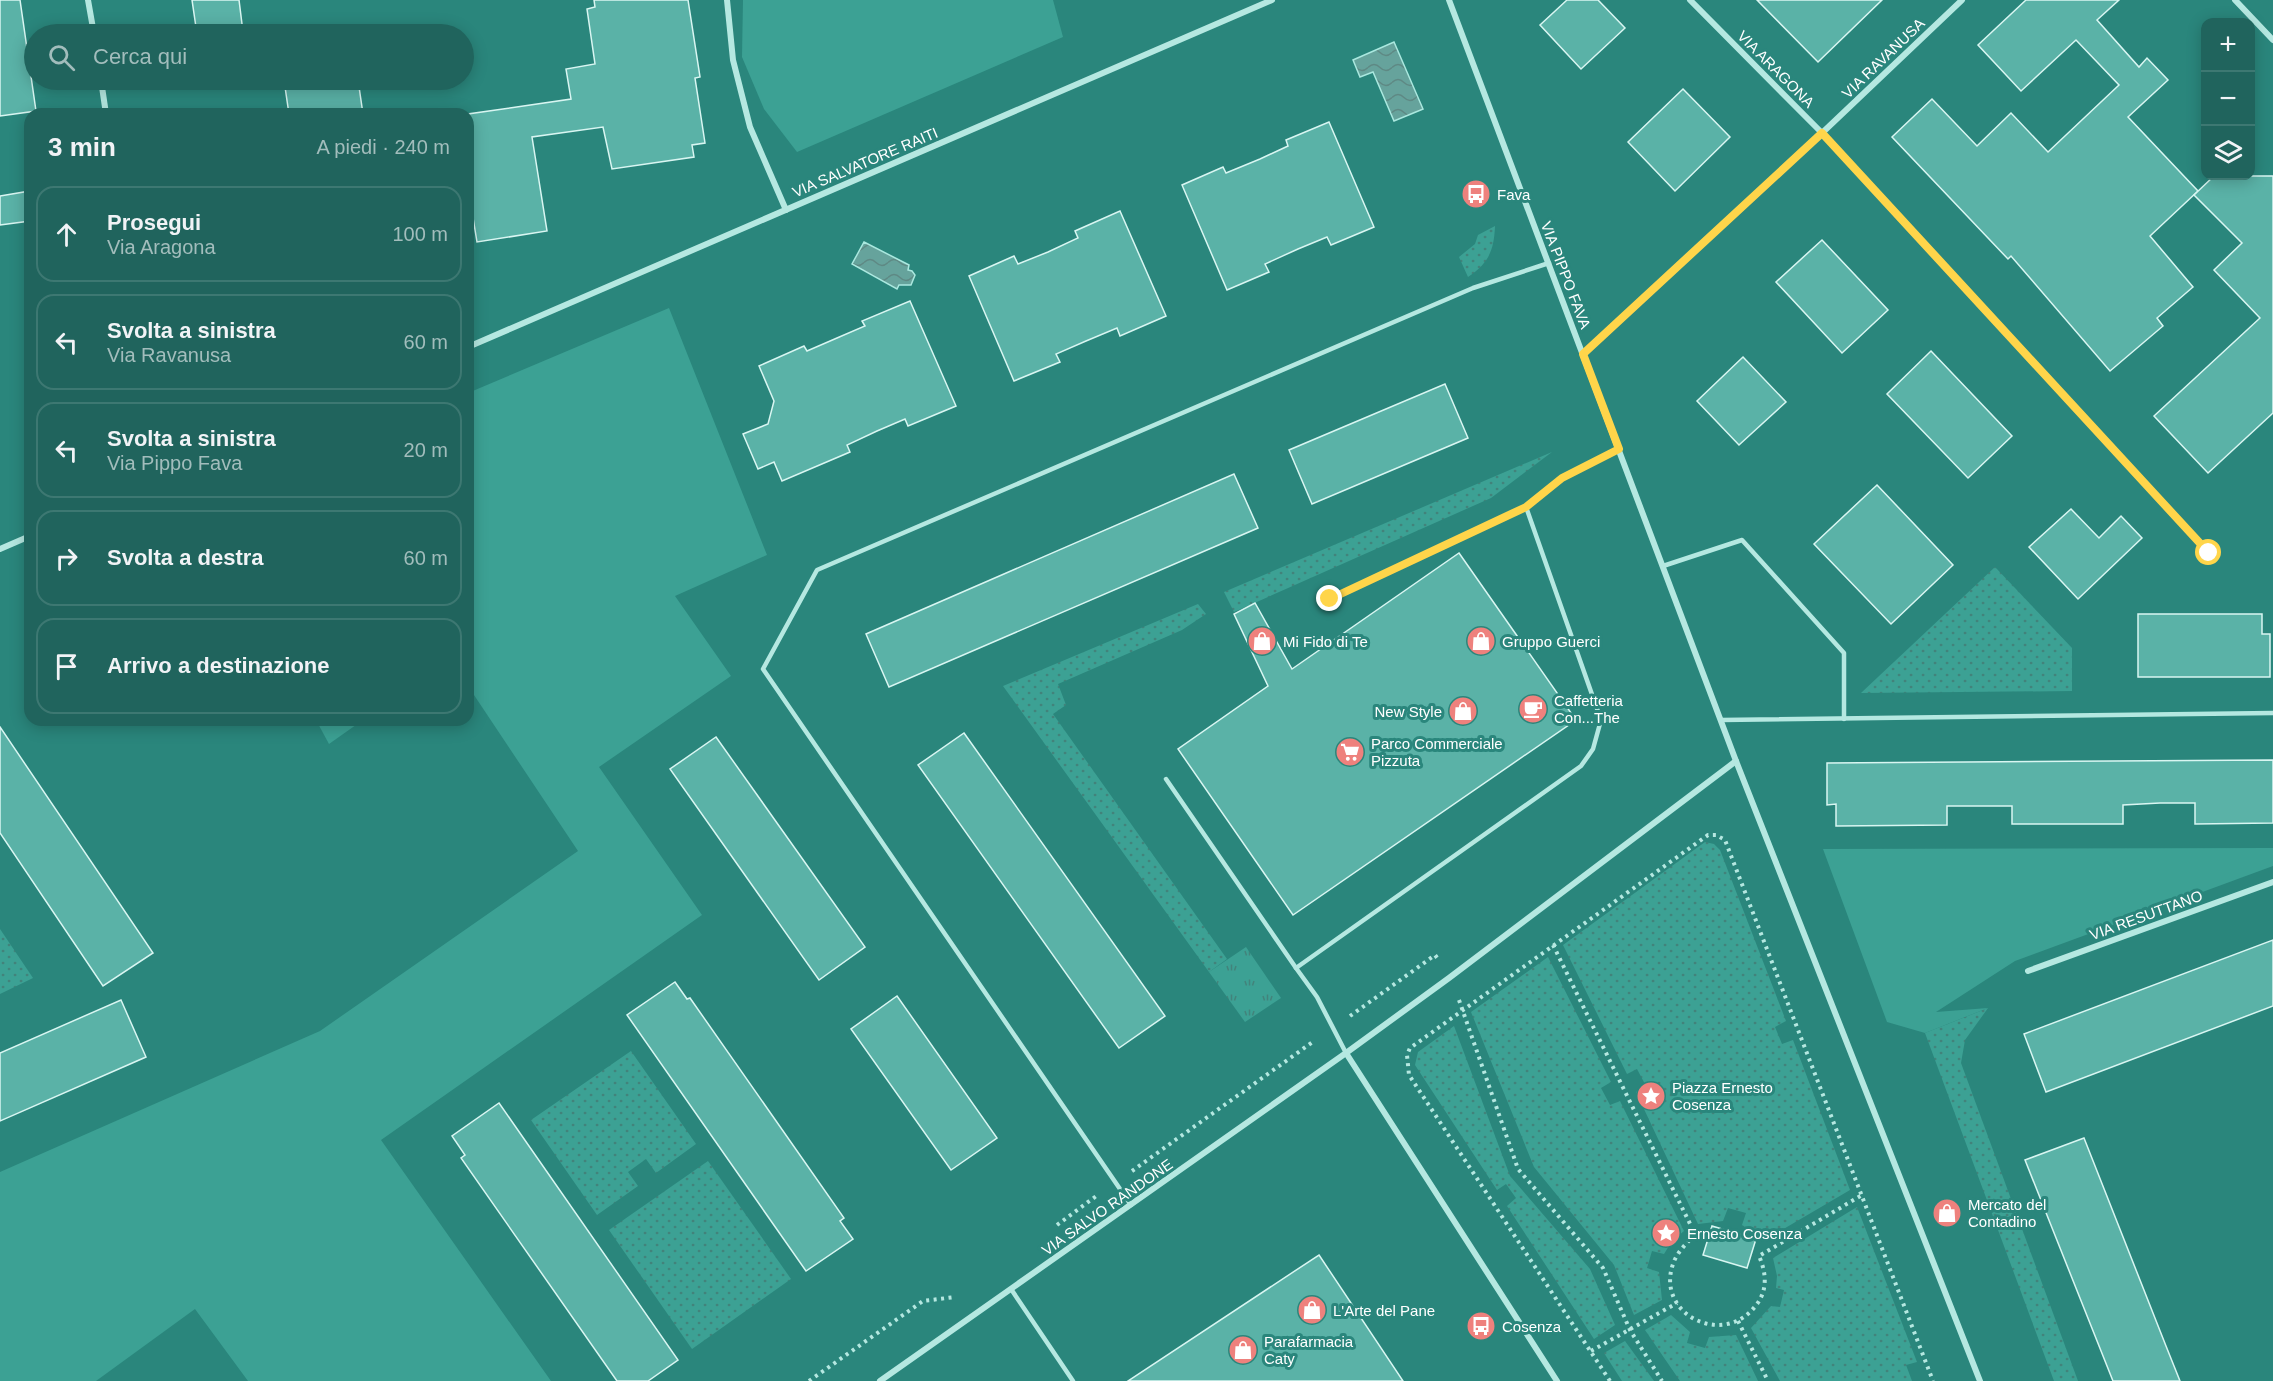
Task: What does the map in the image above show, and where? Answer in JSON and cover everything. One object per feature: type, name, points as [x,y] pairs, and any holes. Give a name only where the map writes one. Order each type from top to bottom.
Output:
[{"type":"street","points":[[88,0],[92,24]]},
{"type":"street","points":[[727,0],[733,60],[750,127],[786,210]]},
{"type":"street","name":"VIA SALVATORE RAITI","points":[[474,344],[1272,0]]},
{"type":"street","name":"VIA PIPPO FAVA","points":[[1449,0],[1736,761],[1980,1381]]},
{"type":"street","name":"VIA ARAGONA","points":[[1690,0],[1822,133],[2209,553]]},
{"type":"street","name":"VIA RAVANUSA","points":[[1583,354],[1962,0]]},
{"type":"street","points":[[2235,0],[2273,40]]},
{"type":"street","points":[[102,90],[105,108]]},
{"type":"street","points":[[0,549],[24,539]]},
{"type":"street","name":"VIA SALVO RANDONE","points":[[880,1381],[1346,1053],[1736,761]]},
{"type":"street","name":"VIA RESUTTANO","points":[[2028,971],[2273,882]]},
{"type":"street","points":[[1346,1053],[1557,1381]]},
{"type":"lane","points":[[1131,1205],[763,669],[817,570],[1473,288],[1549,263]]},
{"type":"lane","points":[[1330,599],[1526,507],[1562,478],[1619,449]]},
{"type":"lane","points":[[1296,968],[1581,766],[1593,749],[1601,720],[1526,507]]},
{"type":"lane","points":[[1663,566],[1742,540],[1844,653],[1844,719]]},
{"type":"lane","points":[[1721,720],[2273,713]]},
{"type":"lane","points":[[1166,779],[1317,997],[1346,1053]]},
{"type":"lane","points":[[1011,1289],[1073,1381]]},
{"type":"path","points":[[1610,1381],[1409,1074],[1407,1055],[1410,1048],[1700,838],[1716,835],[1725,840],[1933,1381]]},
{"type":"path","points":[[1553,945],[1695,1234],[1677,1254],[1670,1278],[1677,1303],[1692,1318],[1703,1323],[1726,1325],[1738,1321],[1751,1312],[1760,1300],[1765,1285],[1764,1269],[1759,1256],[1862,1195]]},
{"type":"path","points":[[1050,1230],[1435,955],[1449,978],[1462,1011],[1518,1169],[1603,1268],[1630,1330],[1662,1381]]},
{"type":"path","points":[[809,1381],[923,1301],[955,1298],[964,1291]]},
{"type":"path","points":[[1591,1351],[1677,1303]]},
{"type":"path","points":[[1738,1321],[1768,1381]]},
{"type":"green space","points":[[743,0],[1053,0],[1063,37],[797,152],[764,109],[742,57]]},
{"type":"green space","points":[[1495,226],[1492,249],[1486,261],[1468,277],[1459,257],[1475,244],[1478,235]]},
{"type":"green space","points":[[669,308],[767,555],[675,596],[731,676],[599,767],[702,915],[381,1140],[551,1381],[248,1381],[195,1309],[96,1381],[0,1381],[0,1172],[320,1031],[578,851],[474,695],[474,390]]},
{"type":"green space","points":[[1552,452],[1491,498],[1234,612],[1224,592]]},
{"type":"green space","points":[[1995,567],[2072,648],[2072,691],[1861,693]]},
{"type":"green space","points":[[1198,604],[1206,614],[1182,630],[1058,684],[1066,705],[1053,714],[1227,959],[1209,972],[1003,686]]},
{"type":"green space","points":[[319,726],[354,726],[329,744]]},
{"type":"green space","points":[[1705,842],[1714,844],[1720,850],[1786,1021],[1775,1027],[1782,1044],[1793,1040],[1850,1190],[1763,1241],[1742,1225],[1746,1213],[1728,1208],[1723,1221],[1698,1224],[1636,1092],[1646,1086],[1637,1069],[1627,1074],[1563,945]]},
{"type":"green space","points":[[2273,848],[2273,866],[2015,961],[1936,1012],[1988,1008],[1925,1033],[1887,1022],[1823,849]]},
{"type":"green space","points":[[0,929],[33,978],[0,994]]},
{"type":"green space","points":[[1246,947],[1281,998],[1245,1022],[1209,972]]},
{"type":"green space","points":[[1548,957],[1611,1082],[1601,1088],[1610,1105],[1620,1101],[1684,1231],[1672,1241],[1664,1254],[1652,1251],[1647,1268],[1659,1272],[1662,1300],[1634,1315],[1614,1265],[1534,1167],[1471,1012]]},
{"type":"green space","points":[[1988,1008],[1965,1040],[1961,1063],[2078,1381],[2054,1381],[1925,1033]]},
{"type":"green space","points":[[1454,1026],[1510,1176],[1590,1269],[1615,1325],[1594,1339],[1507,1206],[1516,1198],[1506,1184],[1497,1190],[1415,1065],[1418,1052]]},
{"type":"green space","points":[[631,1051],[696,1144],[656,1173],[646,1159],[628,1172],[638,1186],[597,1215],[531,1120]]},
{"type":"green space","points":[[708,1161],[791,1279],[692,1349],[609,1230]]},
{"type":"green space","points":[[1857,1207],[1917,1362],[1906,1365],[1912,1381],[1780,1381],[1751,1328],[1771,1306],[1780,1307],[1784,1290],[1776,1288],[1777,1276],[1773,1258]]},
{"type":"green space","points":[[1671,1315],[1690,1332],[1687,1343],[1705,1348],[1709,1337],[1736,1335],[1758,1381],[1680,1381],[1645,1330]]},
{"type":"green space","points":[[1625,1341],[1654,1381],[1622,1381],[1604,1353]]},
{"type":"water","points":[[1394,42],[1423,109],[1394,121],[1373,72],[1360,77],[1353,60]]},
{"type":"water","points":[[864,242],[909,265],[908,270],[915,275],[911,285],[899,285],[897,289],[852,264]]},
{"type":"building","points":[[0,0],[20,0],[24,28],[24,90],[33,90],[36,108],[24,108],[24,113],[0,116]]},
{"type":"building","points":[[192,0],[239,0],[242,24],[196,24]]},
{"type":"building","points":[[594,0],[688,0],[700,77],[695,78],[705,143],[692,145],[694,157],[612,169],[603,127],[532,137],[547,231],[477,242],[474,224],[474,113],[571,99],[566,69],[595,64],[587,9],[595,7]]},
{"type":"building","points":[[1567,0],[1598,0],[1625,28],[1581,69],[1540,25]]},
{"type":"building","points":[[1757,0],[1882,0],[1818,62]]},
{"type":"building","points":[[2026,0],[2119,0],[2097,20],[2139,67],[2147,58],[2168,80],[2128,117],[2198,191],[2150,236],[2193,287],[2157,318],[2163,326],[2110,371],[2011,256],[2008,259],[1892,137],[1932,99],[1977,146],[2011,113],[2048,152],[2119,85],[2076,40],[2021,91],[1978,45]]},
{"type":"building","points":[[1683,89],[1730,137],[1675,191],[1628,142]]},
{"type":"building","points":[[285,90],[359,90],[362,108],[288,108]]},
{"type":"building","points":[[1329,122],[1374,227],[1331,245],[1327,237],[1298,249],[1265,264],[1269,272],[1227,290],[1182,185],[1223,167],[1226,173],[1260,159],[1288,146],[1286,140]]},
{"type":"building","points":[[2255,176],[2273,176],[2273,413],[2208,473],[2154,416],[2260,318],[2214,270],[2242,243],[2194,195],[2210,180],[2255,180]]},
{"type":"building","points":[[24,192],[24,222],[0,225],[0,196]]},
{"type":"building","points":[[1120,211],[1166,316],[1120,336],[1117,328],[1086,341],[1056,354],[1060,362],[1014,381],[969,276],[1014,256],[1018,264],[1048,252],[1078,238],[1075,231]]},
{"type":"building","points":[[1822,240],[1888,310],[1842,353],[1776,282]]},
{"type":"building","points":[[910,301],[956,406],[908,426],[905,419],[877,431],[847,445],[850,452],[782,481],[774,462],[758,469],[743,434],[768,424],[774,401],[759,366],[804,346],[807,351],[865,326],[862,321]]},
{"type":"building","points":[[1931,351],[2012,436],[1968,478],[1887,394]]},
{"type":"building","points":[[1743,357],[1786,402],[1739,445],[1697,401]]},
{"type":"building","points":[[1445,384],[1468,438],[1312,504],[1289,450]]},
{"type":"building","points":[[1234,474],[1258,528],[889,687],[866,634]]},
{"type":"building","points":[[1877,485],[1953,565],[1891,624],[1814,544]]},
{"type":"building","points":[[2071,509],[2099,538],[2121,516],[2142,538],[2078,599],[2029,547]]},
{"type":"building","points":[[1459,553],[1576,720],[1293,915],[1178,749],[1268,686],[1234,614],[1255,603],[1292,669]]},
{"type":"building","points":[[2138,614],[2262,614],[2262,634],[2270,634],[2270,677],[2138,677]]},
{"type":"building","points":[[0,727],[153,953],[103,986],[0,833]]},
{"type":"building","points":[[964,733],[1165,1016],[1119,1048],[918,765]]},
{"type":"building","points":[[716,737],[865,947],[819,980],[670,769]]},
{"type":"building","points":[[2273,760],[2273,823],[2195,824],[2195,803],[2160,803],[2123,805],[2123,824],[2012,824],[2012,806],[1947,806],[1947,825],[1836,826],[1836,804],[1827,805],[1827,763]]},
{"type":"building","points":[[2273,940],[2273,1006],[2046,1092],[2024,1034]]},
{"type":"building","points":[[675,982],[687,999],[690,998],[844,1218],[840,1221],[853,1239],[806,1271],[627,1015]]},
{"type":"building","points":[[897,996],[997,1138],[951,1170],[851,1029]]},
{"type":"building","points":[[121,1000],[146,1057],[0,1121],[0,1053]]},
{"type":"building","points":[[499,1103],[678,1360],[648,1381],[617,1381],[461,1158],[465,1155],[452,1136]]},
{"type":"building","points":[[2084,1138],[2180,1381],[2113,1381],[2025,1160]]},
{"type":"building","points":[[1712,1226],[1756,1239],[1747,1268],[1703,1255]]},
{"type":"building","points":[[1319,1255],[1403,1381],[1128,1381]]},
{"type":"place","name":"Fava","points":[[1476,194]]},
{"type":"place","name":"Mi Fido di Te","points":[[1262,641]]},
{"type":"place","name":"Gruppo Guerci","points":[[1481,641]]},
{"type":"place","name":"Caffetteria Con...The","points":[[1533,709]]},
{"type":"place","name":"New Style","points":[[1463,711]]},
{"type":"place","name":"Parco Commerciale Pizzuta","points":[[1350,752]]},
{"type":"place","name":"Piazza Ernesto Cosenza","points":[[1651,1096]]},
{"type":"place","name":"Mercato del Contadino","points":[[1947,1213]]},
{"type":"place","name":"Ernesto Cosenza","points":[[1666,1233]]},
{"type":"place","name":"L'Arte del Pane","points":[[1312,1310]]},
{"type":"place","name":"Cosenza","points":[[1481,1326]]},
{"type":"place","name":"Parafarmacia Caty","points":[[1243,1350]]},
{"type":"route","points":[[1330,599],[1526,507],[1562,478],[1619,449],[1583,354],[1822,133],[2209,553]]}]
